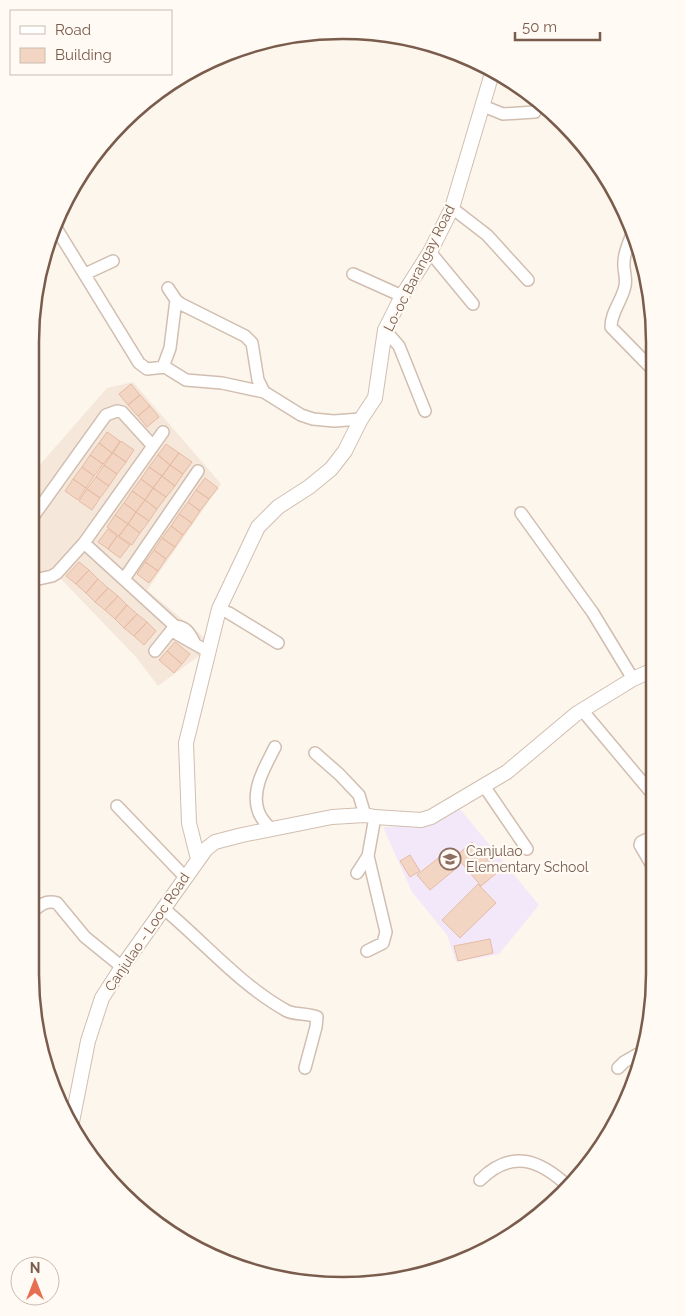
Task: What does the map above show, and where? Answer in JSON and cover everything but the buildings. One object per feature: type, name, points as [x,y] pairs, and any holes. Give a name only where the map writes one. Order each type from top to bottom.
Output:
[{"type":"street","name":"Lo-oc Barangay Road","points":[[198,859],[189,823],[186,743],[219,610],[258,527],[278,508],[331,469],[345,451],[375,398],[385,330],[402,296],[430,252],[452,208],[491,77]]},
{"type":"street","points":[[483,106],[503,114],[535,112]]},
{"type":"street","points":[[452,208],[487,235],[528,280]]},
{"type":"street","points":[[59,233],[139,363],[148,369],[163,367],[186,380],[222,383],[264,392],[301,415],[313,419],[334,421],[361,420]]},
{"type":"street","points":[[629,241],[624,262],[626,284],[611,319],[611,327],[646,362]]},
{"type":"street","points":[[430,252],[473,304]]},
{"type":"street","points":[[85,274],[113,261]]},
{"type":"street","points":[[353,274],[402,296]]},
{"type":"street","points":[[168,288],[176,300],[245,336],[252,343],[258,380],[264,392]]},
{"type":"street","points":[[163,367],[170,348],[176,300]]},
{"type":"street","points":[[385,330],[399,346],[424,411]]},
{"type":"street","points":[[39,508],[106,415],[117,411],[122,412],[153,446]]},
{"type":"street","points":[[39,579],[57,573],[84,543],[163,432]]},
{"type":"street","points":[[124,579],[198,471]]},
{"type":"street","points":[[522,513],[593,613],[633,679]]},
{"type":"street","points":[[84,543],[175,626],[183,626],[190,633],[194,642],[209,652]]},
{"type":"street","points":[[219,610],[229,613],[278,643]]},
{"type":"street","points":[[155,651],[175,626]]},
{"type":"street","name":"Canjulao - Looc Road","points":[[73,1115],[88,1041],[102,998],[184,878],[206,849],[215,842],[332,817],[370,816],[421,820],[431,817],[507,772],[582,710],[646,673]]},
{"type":"street","points":[[582,710],[646,786]]},
{"type":"street","points":[[272,829],[262,819],[258,810],[257,791],[275,747]]},
{"type":"street","points":[[315,753],[359,795],[370,816],[368,856],[386,932],[383,943],[367,951]]},
{"type":"street","points":[[484,786],[527,849]]},
{"type":"street","points":[[117,806],[184,878]]},
{"type":"street","points":[[646,840],[641,842],[640,846],[646,856]]},
{"type":"street","points":[[357,873],[368,856]]},
{"type":"street","points":[[39,906],[51,901],[57,903],[85,937],[122,967]]},
{"type":"street","points":[[163,908],[184,925],[218,959],[258,992],[289,1012],[310,1014],[317,1017],[305,1068]]},
{"type":"street","points":[[618,1068],[635,1056]]},
{"type":"street","points":[[480,1180],[498,1166],[515,1161],[523,1161],[546,1169],[563,1182]]},
{"type":"shaded area","points":[[133,382],[221,484],[147,590],[207,640],[200,655],[158,686],[136,657],[61,579],[55,583],[39,585],[39,466],[107,388]]},
{"type":"shaded area","name":"Canjulao Elementary School","points":[[460,809],[539,905],[499,954],[456,962],[447,935],[412,892],[383,827],[426,825]]},
{"type":"place","name":"Canjulao Elementary School","points":[[450,859]]}]
